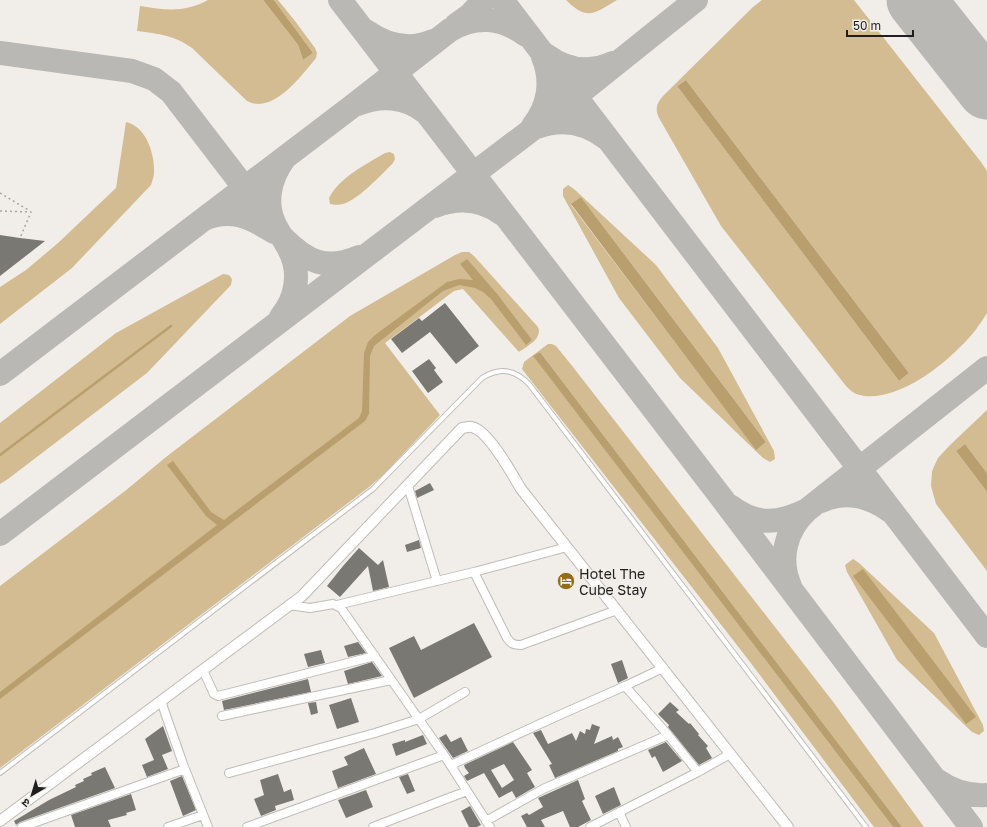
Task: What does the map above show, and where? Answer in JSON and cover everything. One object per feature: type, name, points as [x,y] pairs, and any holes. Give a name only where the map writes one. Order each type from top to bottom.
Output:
[{"type":"street","points":[[0,821],[302,596],[462,428],[471,427],[480,431],[496,449],[521,489],[788,827]]},
{"type":"street","points":[[408,486],[437,581]]},
{"type":"street","points":[[289,605],[310,608],[328,604],[337,605],[474,572],[567,546]]},
{"type":"street","points":[[474,572],[507,638],[510,643],[515,645],[521,645],[617,610]]},
{"type":"street","points":[[337,605],[341,608],[444,755],[488,824],[543,789],[668,735]]},
{"type":"street","points":[[204,670],[214,694],[218,696],[375,656]]},
{"type":"street","points":[[450,765],[663,668]]},
{"type":"street","points":[[222,716],[391,680]]},
{"type":"street","points":[[625,686],[698,772]]},
{"type":"street","points":[[229,773],[375,733],[419,719],[465,692]]},
{"type":"street","points":[[161,701],[185,769],[208,827]]},
{"type":"street","points":[[590,827],[730,754]]},
{"type":"street","points":[[247,827],[444,755]]},
{"type":"street","points":[[22,827],[185,769]]},
{"type":"street","points":[[373,827],[467,791]]},
{"type":"street","points":[[619,812],[626,827]]},
{"type":"street","points":[[168,827],[203,815]]},
{"type":"lane","points":[[0,773],[373,489],[474,384],[482,378],[498,371],[507,371],[523,378],[529,384],[866,827]]},
{"type":"path","points":[[0,193],[31,212]]},
{"type":"path","points":[[0,211],[31,212]]},
{"type":"path","points":[[20,238],[31,212]]},
{"type":"shaded area","points":[[208,0],[263,0],[298,45],[303,60],[313,53],[274,0],[278,0],[315,48],[317,53],[316,58],[295,83],[286,91],[267,103],[257,104],[247,101],[192,48],[179,40],[137,31],[140,6],[158,9],[183,9]]},
{"type":"shaded area","points":[[263,0],[274,0],[313,53],[303,60],[298,45]]},
{"type":"shaded area","points":[[566,0],[617,0],[596,12],[585,13],[573,7]]},
{"type":"shaded area","points":[[762,0],[854,0],[987,171],[987,313],[968,339],[951,356],[916,381],[890,393],[877,396],[864,396],[855,393],[846,386],[721,226],[659,118],[657,107],[663,96],[753,7]],"holes":[[[686,80],[909,373],[899,381],[677,86]]]},
{"type":"shaded area","points":[[686,80],[909,373],[899,381],[677,86]]},
{"type":"shaded area","points":[[126,122],[139,129],[148,142],[154,166],[154,174],[151,185],[72,268],[0,324],[0,287],[26,270],[58,243],[116,188]]},
{"type":"shaded area","points":[[390,152],[394,154],[395,159],[393,163],[369,186],[349,202],[340,205],[330,204],[329,198],[346,178],[369,162],[385,153]]},
{"type":"shaded area","points":[[568,185],[574,189],[656,265],[718,348],[774,451],[775,459],[770,462],[763,458],[680,378],[619,298],[563,196],[563,189]],"holes":[[[581,197],[766,442],[756,449],[571,205]]]},
{"type":"shaded area","points":[[581,197],[766,442],[756,450],[571,204]]},
{"type":"shaded area","points":[[462,252],[469,252],[474,256],[538,327],[539,331],[536,339],[519,352],[463,289],[454,291],[385,343],[440,415],[383,475],[369,487],[0,768],[0,586],[350,316]]},
{"type":"shaded area","points":[[467,259],[498,295],[532,340],[526,345],[491,299],[483,292],[475,288],[459,285],[443,291],[374,346],[370,356],[369,414],[365,421],[0,699],[0,692],[217,525],[206,516],[167,465],[173,461],[211,512],[224,520],[359,418],[362,411],[364,353],[368,342],[375,335],[447,282],[459,279],[473,280],[460,264]]},
{"type":"shaded area","points":[[223,274],[229,275],[232,279],[231,285],[147,373],[0,484],[0,423],[116,333]]},
{"type":"shaded area","points":[[548,344],[556,346],[573,367],[834,703],[924,827],[902,827],[540,352],[534,357],[893,827],[874,827],[747,658],[522,369],[524,362]]},
{"type":"shaded area","points":[[540,352],[902,827],[893,827],[533,356]]},
{"type":"shaded area","points":[[987,410],[987,473],[965,444],[956,451],[987,492],[987,571],[936,504],[931,486],[932,471],[938,458]]},
{"type":"shaded area","points":[[965,444],[987,473],[987,492],[956,451]]},
{"type":"shaded area","points":[[853,559],[934,633],[983,725],[984,731],[979,735],[972,732],[897,660],[847,572],[845,565]]},
{"type":"shaded area","points":[[863,569],[976,717],[966,724],[853,576]]},
{"type":"building","points":[[0,235],[20,238],[45,241],[0,276]]},
{"type":"building","points":[[445,303],[479,346],[456,364],[430,332],[402,353],[391,339],[419,318],[422,321]]},
{"type":"building","points":[[429,359],[436,368],[434,370],[443,382],[428,393],[412,371]]},
{"type":"building","points":[[430,483],[434,490],[417,498],[415,491]]},
{"type":"building","points":[[419,540],[421,548],[407,552],[405,545]]},
{"type":"building","points":[[359,548],[378,565],[383,560],[389,587],[373,591],[368,566],[340,597],[327,586]]},
{"type":"building","points":[[474,623],[492,657],[414,698],[389,648],[414,636],[421,650]]},
{"type":"building","points":[[358,642],[366,653],[348,657],[344,646]]},
{"type":"building","points":[[321,650],[325,663],[308,667],[304,654]]},
{"type":"building","points":[[622,660],[628,678],[618,683],[611,664]]},
{"type":"building","points":[[372,662],[382,676],[348,684],[344,671]]},
{"type":"building","points":[[308,679],[311,692],[224,710],[222,701]]},
{"type":"building","points":[[351,698],[359,722],[337,729],[329,705]]},
{"type":"building","points":[[316,702],[318,713],[311,715],[308,703]]},
{"type":"building","points":[[670,702],[679,710],[676,712],[689,724],[690,723],[708,746],[706,748],[712,758],[699,765],[668,727],[669,725],[658,714]]},
{"type":"building","points":[[592,724],[600,727],[594,744],[612,736],[613,740],[618,737],[623,747],[618,749],[618,751],[555,778],[549,765],[552,764],[533,733],[541,730],[548,744],[572,733],[576,741],[580,731],[585,734],[586,729],[590,730]]},
{"type":"building","points":[[163,726],[172,751],[162,755],[168,769],[147,777],[142,765],[154,760],[145,739]]},
{"type":"building","points":[[446,734],[451,742],[461,737],[468,751],[453,758],[439,738]]},
{"type":"building","points":[[423,735],[427,744],[396,756],[392,744],[405,740],[405,742]]},
{"type":"building","points":[[513,742],[532,770],[527,773],[535,787],[516,798],[512,791],[499,798],[484,773],[467,781],[464,776],[469,773],[464,765]],"holes":[[[504,764],[514,780],[502,788],[491,770]]]},
{"type":"building","points":[[666,742],[682,761],[663,772],[655,756],[652,758],[648,750]]},
{"type":"building","points":[[364,748],[376,774],[338,788],[332,771],[348,765],[344,757]]},
{"type":"building","points":[[105,767],[115,788],[20,822],[16,825],[14,821],[49,800],[76,787],[75,785],[84,781],[83,779],[92,775],[91,773]]},
{"type":"building","points":[[278,774],[284,792],[291,789],[294,800],[275,806],[276,810],[261,816],[254,799],[264,795],[260,780]]},
{"type":"building","points":[[408,774],[415,791],[407,794],[399,777]]},
{"type":"building","points":[[182,776],[196,810],[183,816],[170,781]]},
{"type":"building","points":[[578,780],[585,799],[582,801],[591,820],[578,827],[570,827],[563,811],[541,820],[545,827],[527,827],[521,816],[527,813],[529,815],[543,807],[538,798]]},
{"type":"building","points":[[614,787],[621,805],[603,814],[595,796]]},
{"type":"building","points":[[366,790],[373,807],[346,818],[338,800]]},
{"type":"building","points":[[131,794],[136,810],[126,813],[127,815],[108,820],[111,827],[75,827],[71,815]]},
{"type":"building","points":[[470,806],[481,825],[477,827],[469,827],[461,811]]},
{"type":"waterway","points":[[0,455],[171,326]]},
{"type":"taxiway","points":[[340,0],[721,497],[971,827]]},
{"type":"taxiway","points":[[456,25],[470,15],[484,0]]},
{"type":"taxiway","points":[[502,0],[987,636]]},
{"type":"taxiway","points":[[0,534],[576,96],[696,0]]},
{"type":"taxiway","points":[[0,374],[350,108],[450,30],[469,22],[488,20],[507,25],[526,35]]},
{"type":"taxiway","points":[[366,31],[382,40],[398,45],[416,46],[433,41]]},
{"type":"taxiway","points":[[0,53],[132,71],[154,79],[171,92],[283,238],[300,253],[318,262],[327,263],[337,263],[359,257]]},
{"type":"taxiway","points":[[546,55],[562,64],[578,69],[595,68],[613,63]]},
{"type":"taxiway","points":[[533,126],[543,110],[548,93],[548,75],[543,57]]},
{"type":"taxiway","points":[[982,84],[987,91]]},
{"type":"taxiway","points":[[358,104],[384,98],[401,100],[425,112]]},
{"type":"taxiway","points":[[537,127],[546,124],[564,122],[573,123],[590,128],[606,138]]},
{"type":"taxiway","points":[[281,317],[291,301],[296,284],[293,257],[275,225],[269,199],[272,182],[284,159]]},
{"type":"taxiway","points":[[435,206],[453,201],[470,201],[486,205],[502,214]]},
{"type":"taxiway","points":[[204,219],[223,214],[232,214],[258,222],[274,232]]},
{"type":"taxiway","points":[[730,506],[749,517],[768,521],[787,518],[807,510],[987,368]]},
{"type":"taxiway","points":[[821,501],[839,496],[857,496],[866,498],[890,511]]},
{"type":"taxiway","points":[[790,586],[786,576],[786,545],[794,526],[807,510]]},
{"type":"taxiway","points":[[938,781],[949,788],[961,792],[973,795],[987,795]]},
{"type":"runway","points":[[916,0],[987,90]]},
{"type":"place","name":"Hotel The Cube Stay","points":[[566,581]]}]
